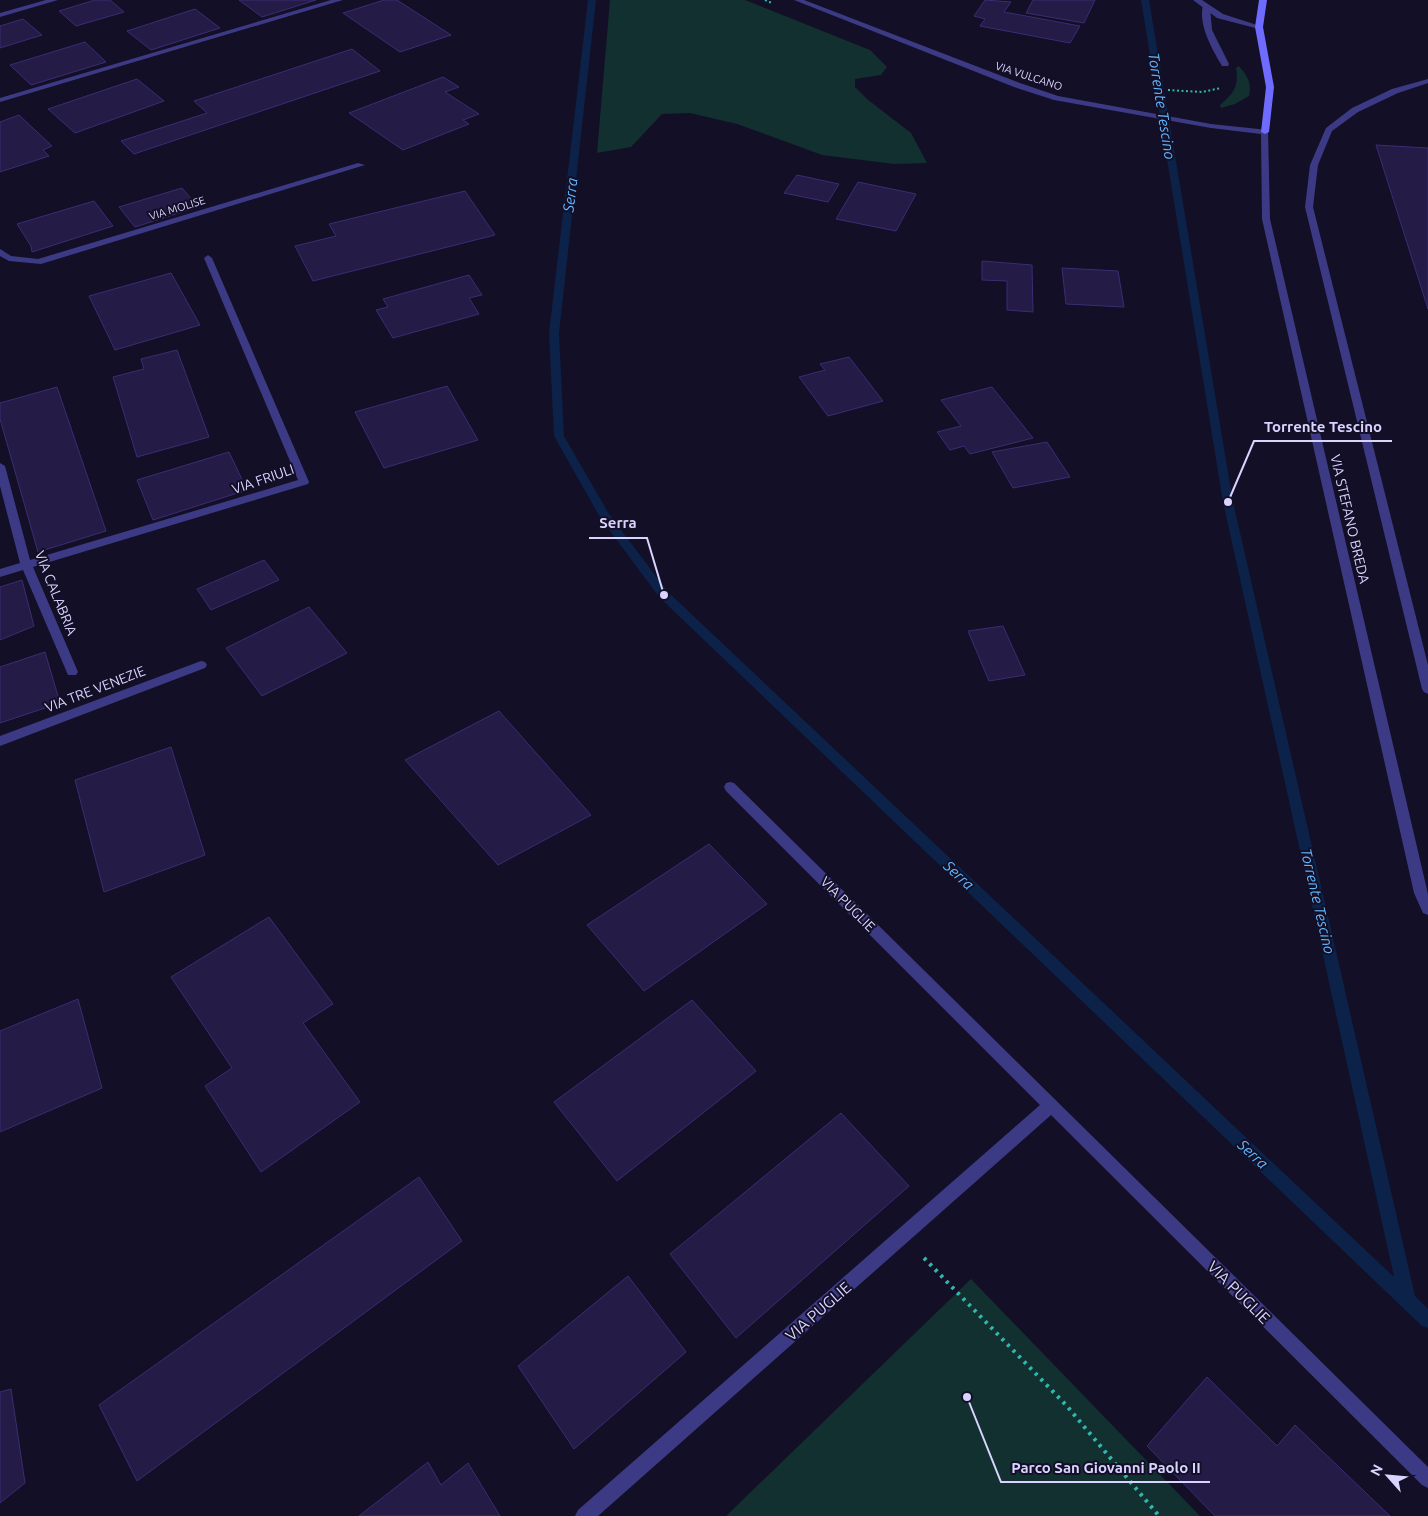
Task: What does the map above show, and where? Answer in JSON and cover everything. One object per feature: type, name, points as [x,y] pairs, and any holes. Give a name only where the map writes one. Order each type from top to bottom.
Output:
[{"type":"street","points":[[0,15],[54,0]]},
{"type":"street","points":[[0,100],[339,0]]},
{"type":"street","name":"VIA VULCANO","points":[[798,0],[1017,85],[1057,98],[1142,115],[1210,126],[1265,132]]},
{"type":"street","points":[[1197,0],[1220,16],[1259,27]]},
{"type":"street","points":[[1263,0],[1259,27],[1270,87],[1265,132]]},
{"type":"street","points":[[1206,7],[1205,16],[1212,40],[1224,64]]},
{"type":"street","points":[[1428,81],[1394,91],[1354,110],[1329,130],[1314,165],[1309,207],[1428,689]]},
{"type":"street","name":"VIA STEFANO BREDA","points":[[1265,132],[1266,219],[1421,893],[1428,909]]},
{"type":"street","name":"VIA MOLISE","points":[[0,252],[9,258],[38,262],[361,165]]},
{"type":"street","name":"VIA FRIULI","points":[[0,573],[304,482],[208,258]]},
{"type":"street","name":"VIA CALABRIA","points":[[0,466],[26,565],[72,672]]},
{"type":"street","name":"VIA TRE VENEZIE","points":[[0,741],[201,666]]},
{"type":"street","name":"VIA PUGLIE","points":[[730,787],[1428,1479]]},
{"type":"street","name":"VIA PUGLIE","points":[[584,1516],[1051,1105]]},
{"type":"path","points":[[902,1236],[1066,1405],[1159,1516]]},
{"type":"green space","points":[[610,0],[745,0],[870,50],[887,67],[881,75],[855,79],[855,87],[867,99],[911,133],[927,163],[894,164],[822,155],[737,124],[690,113],[662,114],[631,147],[597,153]]},
{"type":"green space","points":[[1239,66],[1248,80],[1250,87],[1249,96],[1235,104],[1221,108],[1220,105],[1229,97],[1234,89],[1237,80],[1236,68]]},
{"type":"green space","points":[[971,1279],[1200,1516],[726,1516]]},
{"type":"building","points":[[95,0],[110,0],[124,12],[76,26],[59,11]]},
{"type":"building","points":[[239,0],[316,0],[262,17]]},
{"type":"building","points":[[384,0],[397,0],[451,35],[400,52],[343,13]]},
{"type":"building","points":[[985,0],[1011,2],[1004,12],[1080,26],[1070,43],[980,26],[985,19],[974,16]]},
{"type":"building","points":[[1033,0],[1095,0],[1084,23],[1026,13]]},
{"type":"building","points":[[195,9],[220,28],[151,50],[127,31]]},
{"type":"building","points":[[23,19],[42,35],[0,48],[0,26]]},
{"type":"building","points":[[85,42],[106,62],[31,85],[10,65]]},
{"type":"building","points":[[352,49],[380,71],[134,154],[121,141],[207,113],[194,101]]},
{"type":"building","points":[[443,77],[459,87],[445,92],[479,114],[463,120],[469,124],[403,150],[349,113]]},
{"type":"building","points":[[137,79],[164,101],[75,133],[48,109]]},
{"type":"building","points":[[19,115],[52,146],[43,150],[49,156],[0,172],[0,122]]},
{"type":"building","points":[[1376,145],[1428,148],[1428,309]]},
{"type":"building","points":[[797,175],[839,184],[828,202],[784,193]]},
{"type":"building","points":[[858,182],[916,194],[896,231],[836,219]]},
{"type":"building","points":[[182,188],[198,207],[135,227],[119,207]]},
{"type":"building","points":[[465,191],[495,235],[313,281],[295,246],[336,236],[329,224]]},
{"type":"building","points":[[94,201],[113,226],[32,252],[31,246],[17,224]]},
{"type":"building","points":[[982,261],[1032,265],[1033,312],[1007,310],[1007,281],[982,280]]},
{"type":"building","points":[[1062,268],[1118,271],[1124,307],[1066,304]]},
{"type":"building","points":[[171,273],[200,325],[115,350],[89,296]]},
{"type":"building","points":[[469,275],[482,295],[469,298],[479,314],[393,338],[376,310],[388,307],[383,299]]},
{"type":"building","points":[[177,350],[209,437],[137,457],[113,377],[144,369],[141,359]]},
{"type":"building","points":[[849,357],[883,401],[828,416],[799,377],[825,370],[820,364]]},
{"type":"building","points":[[447,386],[478,440],[384,468],[355,412]]},
{"type":"building","points":[[57,387],[106,531],[38,552],[0,419],[0,403]]},
{"type":"building","points":[[992,387],[1033,438],[970,454],[964,446],[950,450],[937,432],[961,426],[941,400]]},
{"type":"building","points":[[1047,442],[1070,477],[1013,488],[992,452]]},
{"type":"building","points":[[229,452],[247,490],[153,520],[137,480]]},
{"type":"building","points":[[264,560],[279,580],[211,610],[197,589]]},
{"type":"building","points":[[22,580],[34,626],[0,640],[0,587]]},
{"type":"building","points":[[309,607],[347,653],[262,696],[226,648]]},
{"type":"building","points":[[1003,626],[1025,675],[989,681],[968,631]]},
{"type":"building","points":[[45,652],[60,703],[0,723],[0,667]]},
{"type":"building","points":[[499,711],[591,815],[498,865],[405,760]]},
{"type":"building","points":[[171,747],[205,855],[104,892],[75,780]]},
{"type":"building","points":[[709,844],[767,904],[644,991],[587,925]]},
{"type":"building","points":[[269,917],[333,1004],[303,1023],[360,1102],[261,1172],[205,1086],[232,1068],[171,977]]},
{"type":"building","points":[[78,999],[102,1088],[0,1132],[0,1031]]},
{"type":"building","points":[[692,1000],[756,1071],[617,1181],[554,1102]]},
{"type":"building","points":[[841,1113],[909,1186],[736,1338],[670,1254]]},
{"type":"building","points":[[419,1177],[462,1241],[137,1481],[99,1405]]},
{"type":"building","points":[[628,1276],[686,1352],[574,1449],[518,1366]]},
{"type":"building","points":[[1207,1377],[1277,1446],[1295,1425],[1390,1516],[1215,1516],[1147,1446]]},
{"type":"building","points":[[11,1389],[25,1483],[0,1503],[0,1392]]},
{"type":"building","points":[[428,1462],[441,1485],[468,1463],[500,1516],[359,1516]]},
{"type":"waterway","name":"Serra","points":[[592,0],[554,333],[559,436],[605,516],[664,595],[1428,1320]]},
{"type":"waterway","name":"Torrente Tescino","points":[[1145,0],[1228,502],[1407,1298]]},
{"type":"place","name":"Torrente Tescino","points":[[1228,502]]},
{"type":"place","name":"Serra","points":[[664,595]]},
{"type":"place","name":"Parco San Giovanni Paolo II","points":[[967,1397]]}]
